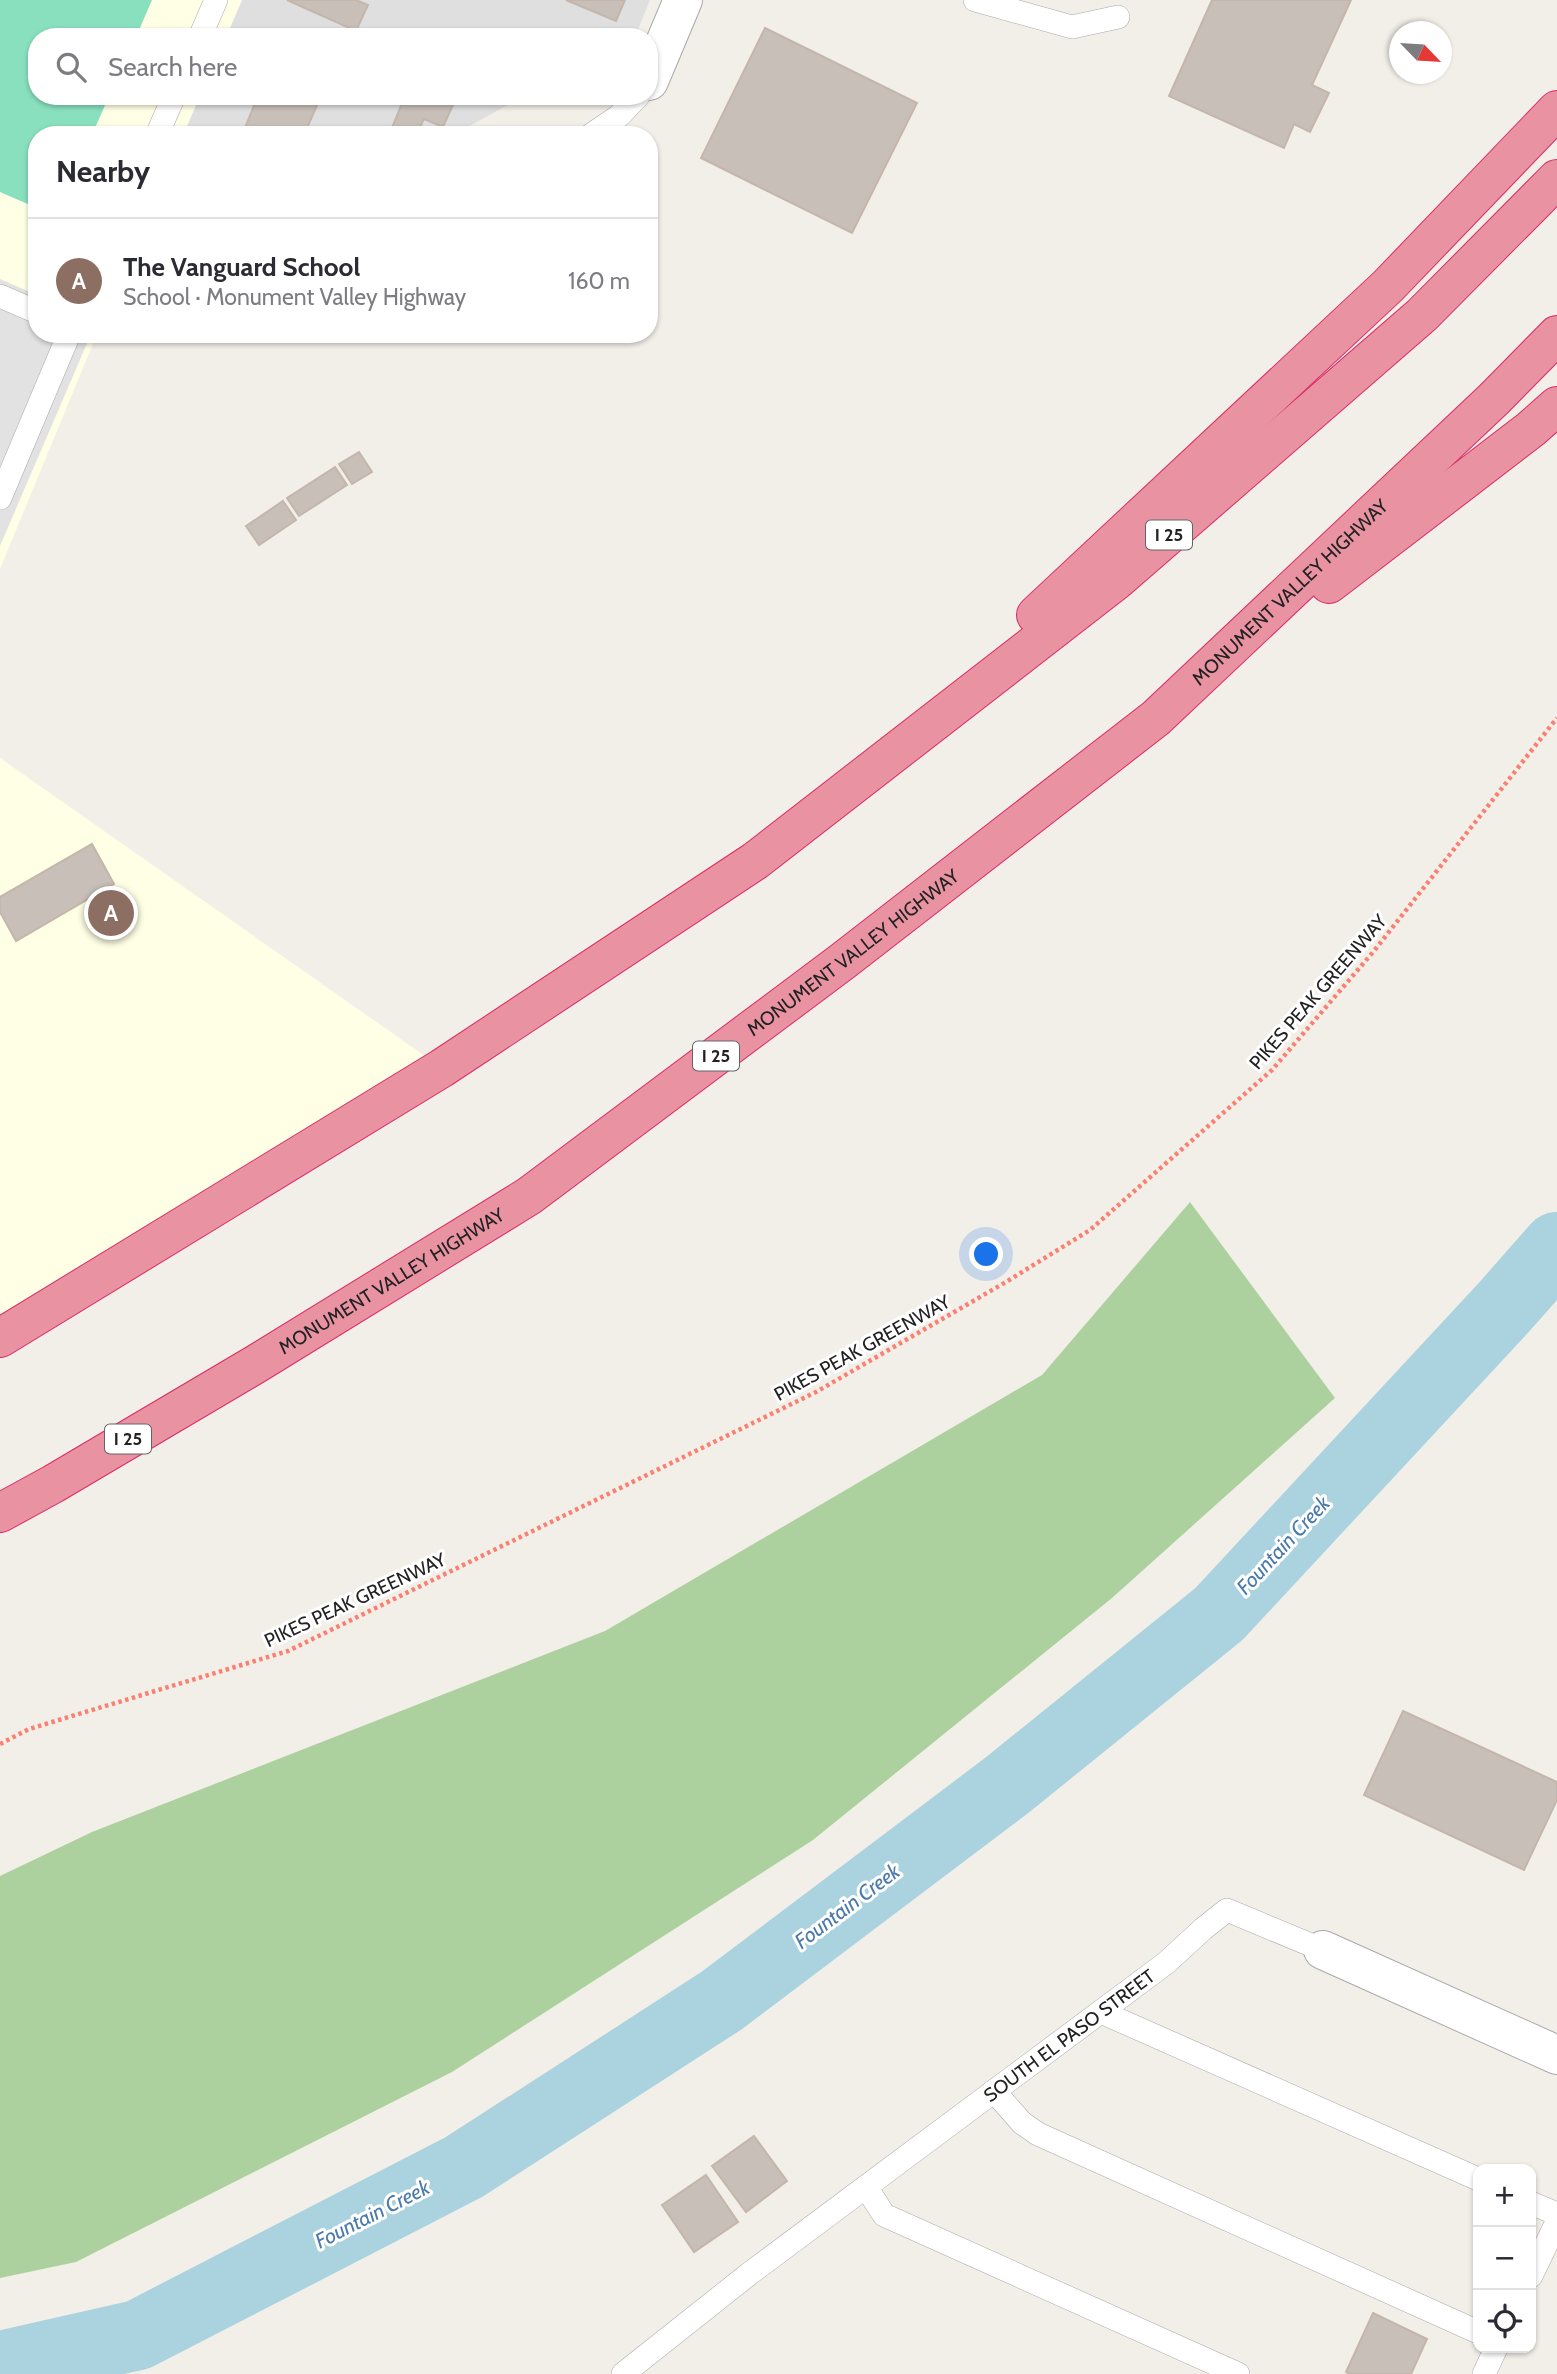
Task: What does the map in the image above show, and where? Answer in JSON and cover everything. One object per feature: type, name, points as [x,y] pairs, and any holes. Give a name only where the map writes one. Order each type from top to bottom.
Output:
[{"type":"highway","points":[[755,861],[1042,609],[1388,286],[1557,110]]},
{"type":"highway","name":"I 25","points":[[0,1338],[442,1068],[755,861],[1117,580],[1422,316],[1557,179]]},
{"type":"highway","name":"MONUMENT VALLEY HIGHWAY","points":[[0,1513],[256,1364],[529,1196],[843,961],[1156,718],[1494,399],[1557,335]]},
{"type":"highway","points":[[1156,718],[1531,429],[1557,406]]},
{"type":"street","points":[[658,60],[683,0]]},
{"type":"street","name":"SOUTH EL PASO STREET","points":[[1323,1950],[1557,2055]]},
{"type":"lane","points":[[204,28],[216,0]]},
{"type":"lane","points":[[975,0],[1072,27],[1118,17]]},
{"type":"lane","points":[[161,126],[170,105]]},
{"type":"lane","points":[[604,126],[629,105]]},
{"type":"lane","points":[[0,296],[28,308]]},
{"type":"lane","points":[[0,498],[65,343]]},
{"type":"lane","name":"SOUTH EL PASO STREET","points":[[622,2374],[749,2274],[1166,1963],[1227,1910],[1323,1950]]},
{"type":"lane","points":[[1101,2012],[1473,2177]]},
{"type":"lane","points":[[994,2091],[1022,2123],[1038,2134],[1473,2330]]},
{"type":"lane","points":[[866,2187],[884,2216],[1238,2374]]},
{"type":"lane","points":[[1536,2205],[1557,2214]]},
{"type":"lane","points":[[1536,2266],[1557,2222]]},
{"type":"lane","points":[[1483,2374],[1494,2353]]},
{"type":"path","name":"PIKES PEAK GREENWAY","points":[[0,1744],[29,1729],[288,1650],[816,1392],[1090,1230],[1272,1070],[1374,951],[1557,718]]},
{"type":"shaded area","points":[[0,0],[242,0],[230,28],[28,28],[28,105],[196,105],[187,126],[28,126],[28,343],[93,343],[0,569]]},
{"type":"shaded area","points":[[242,0],[650,0],[639,28],[230,28]]},
{"type":"shaded area","points":[[196,105],[508,105],[469,126],[187,126]]},
{"type":"shaded area","points":[[0,279],[28,291],[28,343],[87,343],[0,546]]},
{"type":"shaded area","points":[[0,758],[442,1068],[0,1338]]},
{"type":"green space","points":[[0,0],[152,0],[140,28],[28,28],[28,105],[105,105],[96,126],[28,126],[28,204],[0,192]]},
{"type":"green space","points":[[1190,1202],[1335,1398],[1112,1598],[813,1840],[452,2072],[76,2262],[0,2278],[0,1876],[92,1832],[605,1631],[1042,1375]]},
{"type":"building","points":[[287,0],[356,0],[368,5],[357,28],[349,28]]},
{"type":"building","points":[[566,0],[625,0],[616,21]]},
{"type":"building","points":[[1212,0],[1351,0],[1312,85],[1329,93],[1310,132],[1294,124],[1284,148],[1169,96]]},
{"type":"building","points":[[765,28],[917,103],[852,233],[701,158]]},
{"type":"building","points":[[254,105],[317,105],[308,126],[246,126]]},
{"type":"building","points":[[401,105],[453,105],[443,126],[424,119],[420,126],[393,126]]},
{"type":"building","points":[[359,452],[372,472],[352,484],[339,464]]},
{"type":"building","points":[[335,467],[347,485],[299,516],[287,498]]},
{"type":"building","points":[[283,501],[296,520],[259,545],[246,526]]},
{"type":"building","points":[[92,844],[114,884],[16,941],[0,912],[0,897]]},
{"type":"building","points":[[1403,1711],[1557,1782],[1557,1800],[1524,1870],[1364,1795]]},
{"type":"building","points":[[754,2136],[787,2181],[746,2212],[712,2166]]},
{"type":"building","points":[[706,2175],[738,2222],[694,2252],[662,2205]]},
{"type":"building","points":[[1373,2313],[1427,2339],[1411,2374],[1346,2372]]},
{"type":"waterway","name":"Fountain Creek","points":[[0,2366],[138,2335],[464,2167],[721,2001],[1006,1786],[1219,1614],[1557,1247]]},
{"type":"place","name":"The Vanguard School","points":[[111,913]]}]
